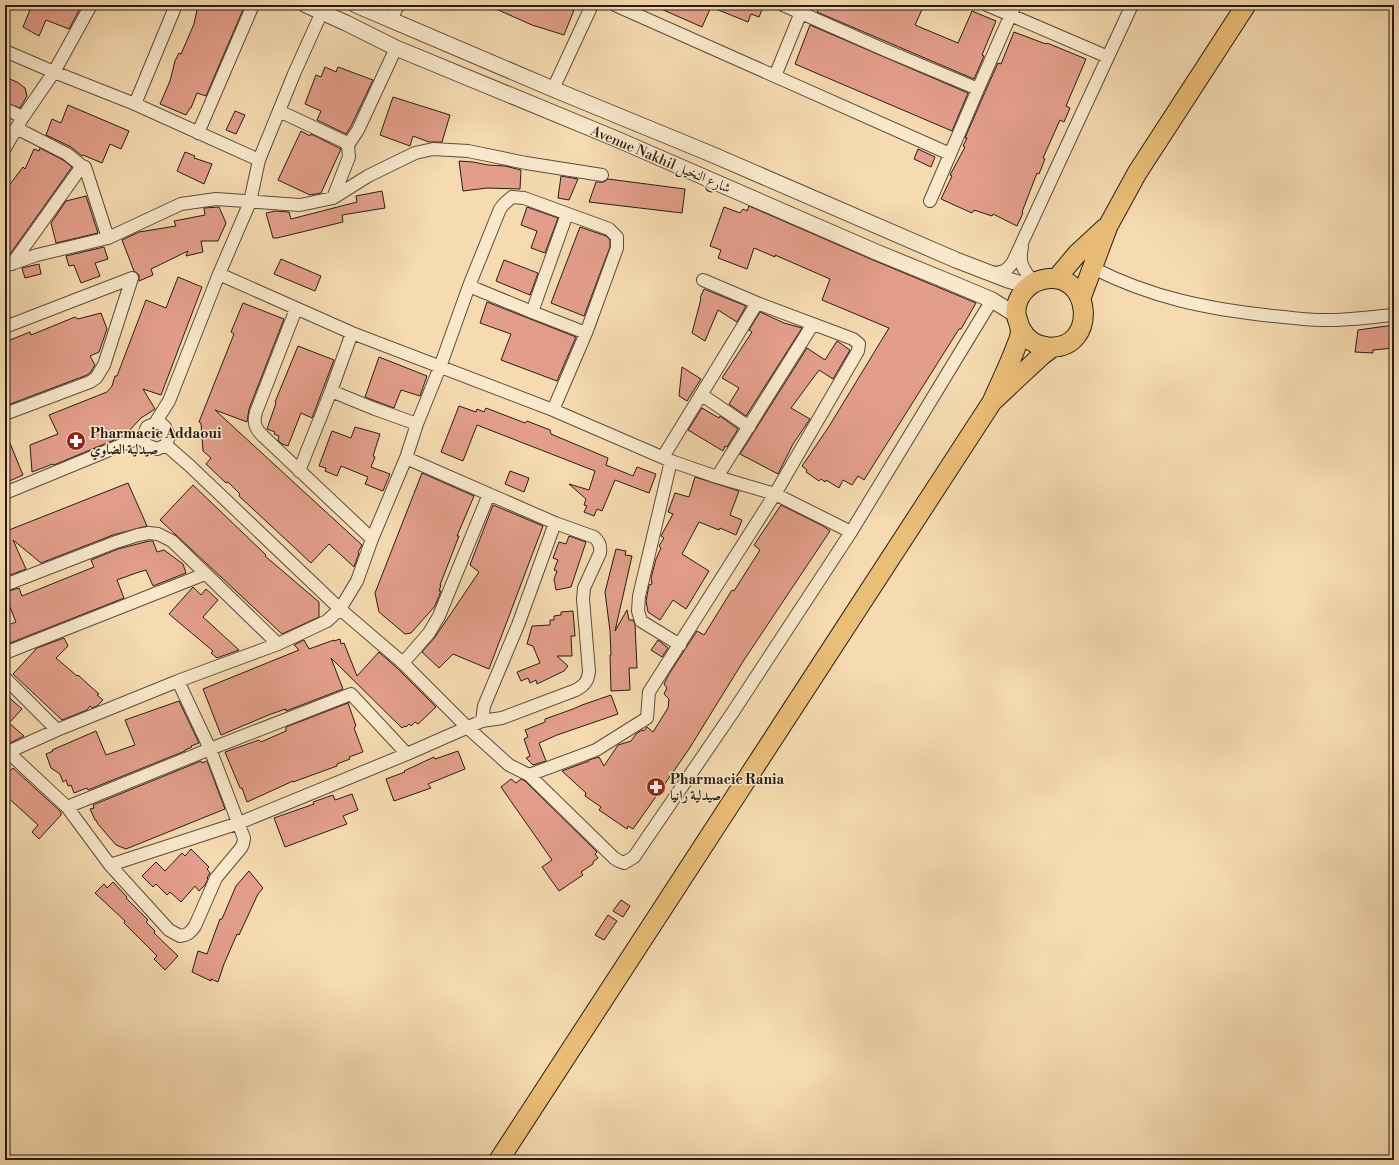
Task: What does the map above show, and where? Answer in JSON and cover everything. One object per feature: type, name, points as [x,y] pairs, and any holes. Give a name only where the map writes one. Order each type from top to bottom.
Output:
[{"type":"main road","points":[[1081,298],[1108,226],[1137,173],[1246,5]]},
{"type":"main road","points":[[1056,279],[1077,254],[1108,226]]},
{"type":"main road","points":[[499,1160],[992,402],[1018,343],[1017,307],[1019,299],[1032,284],[1045,279],[1056,279],[1073,287],[1081,298],[1084,307],[1084,316],[1080,330],[1071,340],[1063,345],[1053,347],[1042,346],[1034,343],[1028,339],[1018,322]]},
{"type":"main road","points":[[992,402],[1041,356],[1053,347]]},
{"type":"street","points":[[5,148],[23,117],[54,72],[91,5]]},
{"type":"street","points":[[135,104],[176,5]]},
{"type":"street","points":[[198,132],[253,5]]},
{"type":"street","name":"Avenue Nakhil شارع النخيل","points":[[306,5],[324,9],[396,48],[606,135],[992,300],[1018,322]]},
{"type":"street","name":"Avenue Nakhil شارع النخيل","points":[[356,5],[553,89],[711,154],[987,273],[1008,280],[1032,284]]},
{"type":"street","points":[[391,20],[398,5]]},
{"type":"street","points":[[553,89],[592,5]]},
{"type":"street","points":[[615,5],[950,154]]},
{"type":"street","points":[[783,5],[802,9],[885,50],[978,89]]},
{"type":"street","points":[[986,5],[1013,10],[1108,57]]},
{"type":"street","points":[[987,273],[1001,273],[1013,262],[1018,248],[1024,240],[1132,5]]},
{"type":"street","points":[[5,493],[141,437],[143,436],[147,427],[156,423],[169,401],[219,274],[250,202],[259,160],[294,74],[324,9]]},
{"type":"street","points":[[774,76],[802,9]]},
{"type":"street","points":[[930,201],[1013,10]]},
{"type":"street","points":[[333,198],[348,156],[348,145],[358,130],[396,48]]},
{"type":"street","points":[[5,51],[135,104],[259,160]]},
{"type":"street","points":[[5,109],[23,117]]},
{"type":"street","points":[[279,111],[348,145]]},
{"type":"street","points":[[16,128],[67,154],[85,167],[108,238]]},
{"type":"street","points":[[8,265],[44,253],[108,238],[180,204],[216,199],[300,205],[333,198],[368,176],[415,153],[433,150],[468,151],[526,164],[602,175]]},
{"type":"street","points":[[8,265],[82,166]]},
{"type":"street","points":[[178,681],[210,749],[244,838],[243,844],[238,853],[216,878],[196,926],[191,932],[180,936],[169,930],[110,865],[67,807],[6,752],[178,681],[278,644],[327,621],[340,609],[357,581],[372,539],[406,458],[417,424],[440,367],[469,286],[500,209],[512,197],[524,198],[608,229],[617,237],[617,248],[586,333],[553,410]]},
{"type":"street","points":[[532,312],[567,214]]},
{"type":"street","points":[[1024,240],[1021,261],[1032,284]]},
{"type":"street","points":[[1093,268],[1119,281],[1151,292],[1174,299],[1227,310],[1322,320],[1394,315]]},
{"type":"street","points":[[219,274],[352,333],[553,410],[667,459],[717,477],[775,494],[851,532]]},
{"type":"street","points":[[5,327],[132,278],[104,365],[96,378],[90,382],[5,414]]},
{"type":"street","points":[[529,775],[596,750],[647,718],[649,692],[775,494],[858,351],[859,344],[853,340],[703,280]]},
{"type":"street","points":[[469,286],[586,333]]},
{"type":"street","points":[[166,445],[340,609],[403,663],[466,727],[509,765],[529,775],[614,858],[624,863],[634,857],[733,712],[851,532],[992,300]]},
{"type":"street","points":[[680,645],[641,621],[638,611],[639,596],[667,459],[702,394],[758,303]]},
{"type":"street","points":[[296,309],[254,420],[255,426],[259,432],[299,471],[372,539]]},
{"type":"street","points":[[717,477],[813,324]]},
{"type":"street","points":[[299,471],[352,333]]},
{"type":"street","points":[[331,391],[417,424]]},
{"type":"street","points":[[702,394],[749,427]]},
{"type":"street","points":[[141,437],[147,445],[153,448],[160,448],[166,445],[169,439],[169,432],[157,420]]},
{"type":"street","points":[[110,865],[239,823],[408,754],[466,727],[482,721],[502,718],[576,690],[585,685],[588,679],[589,671],[583,599],[584,588],[600,553],[601,549],[598,540],[594,537],[555,523],[406,458]]},
{"type":"street","points":[[403,663],[428,634],[439,616],[489,494]]},
{"type":"street","points":[[482,721],[484,706],[518,625],[555,523]]},
{"type":"street","points":[[5,585],[116,542],[138,535],[149,533],[158,534],[172,541],[278,644]]},
{"type":"street","points":[[5,653],[205,574]]},
{"type":"street","points":[[5,678],[57,730]]},
{"type":"street","points":[[67,807],[351,694],[408,754]]},
{"type":"building","points":[[32,5],[82,5],[69,29],[46,20],[39,36],[23,27]]},
{"type":"building","points":[[198,5],[245,5],[206,96],[197,93],[191,108],[186,115],[160,104],[170,81],[175,61],[179,53],[181,54],[194,24]]},
{"type":"building","points":[[487,5],[576,5],[564,35],[532,25]]},
{"type":"building","points":[[652,5],[764,5],[759,17],[751,14],[748,22],[711,7],[702,27]]},
{"type":"building","points":[[820,5],[924,5],[915,25],[958,43],[972,11],[996,21],[974,79],[817,12]]},
{"type":"building","points":[[810,25],[968,93],[952,131],[795,64]]},
{"type":"building","points":[[1014,32],[1046,44],[1047,43],[1086,59],[1066,106],[1070,108],[1064,122],[1060,120],[1043,158],[1045,159],[1039,174],[1037,173],[1017,226],[993,214],[992,216],[974,210],[972,213],[941,199],[952,176],[950,175],[965,147],[963,146],[967,138],[965,138],[985,92],[998,63],[1001,64]]},
{"type":"building","points":[[325,67],[336,72],[338,67],[373,80],[346,134],[317,120],[321,111],[305,104],[316,75],[321,77]]},
{"type":"building","points":[[5,77],[17,82],[25,88],[27,96],[20,108],[5,102]]},
{"type":"building","points":[[393,97],[450,115],[442,142],[429,142],[413,136],[410,146],[380,135]]},
{"type":"building","points":[[68,105],[129,131],[121,149],[110,144],[102,163],[83,155],[82,156],[71,147],[46,135],[52,119],[61,123]]},
{"type":"building","points":[[235,111],[245,115],[236,134],[226,130]]},
{"type":"building","points":[[301,131],[310,136],[311,134],[341,149],[321,193],[310,195],[278,180]]},
{"type":"building","points":[[40,148],[63,160],[72,167],[8,257],[5,258],[5,191],[23,167],[25,169],[34,149],[39,151]]},
{"type":"building","points":[[918,149],[935,157],[931,167],[914,159]]},
{"type":"building","points":[[185,152],[195,156],[194,158],[212,164],[204,184],[177,171]]},
{"type":"building","points":[[459,161],[505,166],[521,170],[520,189],[487,188],[463,191]]},
{"type":"building","points":[[561,176],[578,179],[569,200],[558,198]]},
{"type":"building","points":[[608,179],[685,189],[682,213],[589,202],[596,182],[604,182]]},
{"type":"building","points":[[382,191],[385,208],[342,215],[343,222],[273,238],[266,213],[275,211],[289,212],[291,219],[357,202],[356,196]]},
{"type":"building","points":[[86,196],[98,233],[56,243],[51,223],[66,201]]},
{"type":"building","points":[[749,206],[976,303],[961,329],[959,329],[864,480],[858,476],[852,485],[843,480],[839,488],[826,480],[825,482],[821,479],[819,481],[806,472],[807,470],[802,466],[828,428],[889,328],[822,300],[830,279],[775,255],[775,257],[754,248],[747,269],[718,258],[721,250],[710,246],[724,207],[740,213],[743,209],[747,211]]},
{"type":"building","points":[[219,207],[226,223],[218,241],[201,241],[203,252],[186,256],[188,251],[151,269],[153,275],[139,281],[139,275],[134,271],[122,240],[139,232],[176,226],[174,221],[205,215],[204,208]]},
{"type":"building","points":[[527,207],[558,218],[545,253],[531,248],[537,231],[521,225]]},
{"type":"building","points":[[580,227],[606,236],[610,240],[610,247],[584,316],[551,303]]},
{"type":"building","points":[[104,247],[108,259],[95,263],[100,276],[81,283],[74,265],[69,266],[66,256]]},
{"type":"building","points":[[281,259],[321,276],[315,291],[274,274]]},
{"type":"building","points":[[504,260],[538,273],[530,295],[496,281]]},
{"type":"building","points":[[39,264],[41,274],[25,278],[22,268]]},
{"type":"building","points":[[178,277],[202,287],[161,395],[143,389],[155,409],[141,418],[126,435],[54,465],[53,464],[32,472],[30,445],[58,434],[49,415],[107,392],[112,386],[115,376],[117,376],[146,300],[166,308]]},
{"type":"building","points":[[704,289],[746,306],[737,322],[718,310],[705,341],[692,333],[700,298]]},
{"type":"building","points":[[487,302],[576,337],[557,381],[501,360],[511,334],[480,323]]},
{"type":"building","points":[[243,303],[284,319],[249,409],[247,422],[215,410],[362,545],[358,552],[359,553],[354,567],[329,544],[311,563],[239,496],[240,494],[228,482],[226,483],[206,464],[211,458],[203,451],[201,423],[199,422],[234,334],[231,332]]},
{"type":"building","points":[[760,312],[784,323],[802,328],[746,416],[729,404],[739,388],[722,378],[752,332],[749,330]]},
{"type":"building","points":[[101,313],[107,329],[99,352],[90,356],[95,365],[90,373],[5,406],[5,342],[30,332],[31,335],[75,317],[78,319]]},
{"type":"building","points":[[1394,325],[1394,348],[1373,350],[1373,353],[1355,352],[1358,330]]},
{"type":"building","points":[[837,341],[850,350],[833,379],[819,370],[791,408],[810,419],[793,444],[778,474],[740,454],[807,348],[825,360]]},
{"type":"building","points":[[298,346],[334,360],[312,418],[301,413],[288,446],[282,444],[278,440],[279,436],[274,434],[275,432],[267,429],[276,403],[275,402]]},
{"type":"building","points":[[379,357],[427,376],[420,396],[401,390],[394,408],[365,397]]},
{"type":"building","points":[[682,367],[701,379],[687,401],[679,396]]},
{"type":"building","points":[[459,406],[476,412],[477,409],[484,412],[486,408],[525,423],[527,421],[550,430],[551,434],[608,458],[606,465],[633,476],[637,467],[656,474],[649,493],[615,480],[602,511],[597,509],[594,516],[584,512],[587,506],[584,505],[586,499],[569,484],[589,490],[595,471],[477,425],[463,461],[441,452]]},
{"type":"building","points":[[702,408],[719,418],[720,416],[738,429],[723,451],[688,430]]},
{"type":"building","points":[[355,427],[380,434],[373,456],[375,457],[371,467],[390,474],[383,491],[365,484],[368,477],[341,466],[337,476],[325,471],[326,468],[319,466],[332,431],[351,438]]},
{"type":"building","points":[[5,431],[23,475],[5,483]]},
{"type":"building","points":[[510,471],[529,478],[524,492],[505,484]]},
{"type":"building","points":[[422,473],[474,496],[457,536],[459,536],[440,585],[439,591],[441,591],[435,606],[411,633],[405,634],[379,612],[375,593]]},
{"type":"building","points":[[695,477],[739,491],[730,515],[742,520],[736,535],[720,528],[719,530],[699,522],[682,554],[709,571],[686,609],[673,600],[660,620],[648,612],[646,601],[649,585],[652,584],[651,578],[656,559],[661,548],[659,546],[664,538],[661,536],[673,514],[668,512],[675,493],[689,497]]},
{"type":"building","points":[[128,483],[147,526],[113,535],[41,563],[13,540],[26,569],[5,577],[5,522],[9,530]]},
{"type":"building","points":[[193,485],[266,555],[265,556],[319,602],[319,617],[282,634],[160,520]]},
{"type":"building","points":[[493,505],[543,526],[489,669],[453,654],[439,668],[422,652],[435,637],[479,572],[470,565]]},
{"type":"building","points":[[781,505],[830,531],[744,660],[689,749],[633,829],[628,826],[627,829],[599,810],[601,807],[585,796],[586,793],[562,771],[599,757],[604,766],[618,745],[631,741],[636,734],[642,730],[644,731],[647,727],[653,732],[668,708],[669,699],[664,694],[667,688],[664,684],[669,674],[697,631],[704,635],[732,590],[734,591],[760,550],[754,545]]},
{"type":"building","points":[[569,536],[586,542],[571,587],[556,590],[554,579],[557,571],[554,570],[558,560],[553,558],[559,542],[566,544]]},
{"type":"building","points":[[153,541],[157,552],[164,550],[183,564],[186,573],[153,586],[146,570],[117,580],[124,598],[5,645],[5,626],[16,622],[5,592],[19,588],[22,596],[94,567],[91,560],[118,549]]},
{"type":"building","points":[[616,549],[626,551],[625,555],[632,556],[615,631],[627,610],[629,620],[633,620],[635,624],[637,668],[629,668],[630,690],[611,691],[610,631],[605,592]]},
{"type":"building","points":[[193,587],[201,595],[206,589],[218,600],[203,617],[239,650],[217,658],[211,653],[213,651],[169,614]]},
{"type":"building","points":[[573,611],[575,636],[571,636],[572,656],[557,656],[568,666],[564,671],[537,684],[536,680],[530,683],[528,678],[521,681],[517,672],[540,663],[533,646],[527,644],[532,626],[550,625],[550,620],[554,620],[554,616],[561,615],[561,612]]},
{"type":"building","points":[[64,638],[68,646],[56,658],[77,676],[78,675],[99,694],[97,695],[103,700],[97,706],[92,708],[90,706],[87,710],[62,720],[13,674],[37,648]]},
{"type":"building","points":[[340,639],[341,644],[344,643],[357,676],[379,652],[436,707],[418,724],[415,722],[411,726],[409,724],[402,728],[331,658],[343,689],[286,711],[286,709],[271,714],[221,735],[203,689],[299,650],[294,645],[304,640],[309,649]]},
{"type":"building","points":[[658,640],[668,648],[662,657],[651,650]]},
{"type":"building","points":[[5,694],[22,709],[9,723],[24,736],[8,744],[5,744]]},
{"type":"building","points":[[611,695],[618,714],[557,735],[539,743],[546,761],[533,765],[526,758],[530,756],[524,739],[528,737],[525,730],[545,722],[545,719]]},
{"type":"building","points":[[179,701],[199,743],[191,746],[192,747],[185,751],[88,790],[87,788],[74,793],[71,785],[68,786],[66,780],[63,782],[60,774],[51,768],[46,754],[96,731],[106,755],[135,745],[125,720]]},
{"type":"building","points":[[348,703],[356,726],[354,728],[363,752],[349,757],[350,759],[337,764],[337,766],[293,781],[247,802],[225,752],[259,740],[261,742],[286,731],[286,727]]},
{"type":"building","points":[[458,751],[465,769],[428,784],[431,788],[394,801],[386,779],[405,772],[404,771],[434,757],[435,759]]},
{"type":"building","points":[[201,761],[202,763],[207,761],[225,809],[126,849],[116,845],[95,820],[90,809],[94,808],[93,805]]},
{"type":"building","points":[[13,768],[61,812],[61,815],[39,839],[32,832],[38,825],[5,795],[5,776]]},
{"type":"building","points":[[511,779],[516,783],[521,779],[525,781],[597,852],[595,854],[598,858],[593,862],[593,864],[581,872],[583,875],[559,891],[542,867],[552,860],[501,787]]},
{"type":"building","points":[[352,794],[358,810],[343,816],[347,824],[285,847],[274,818],[314,804],[313,802],[333,795],[335,800]]},
{"type":"building","points":[[191,849],[209,867],[207,869],[210,873],[205,885],[199,891],[195,886],[181,902],[170,892],[167,895],[156,884],[153,887],[142,876],[156,862],[165,871],[182,853],[185,856]]},
{"type":"building","points":[[249,871],[263,888],[258,894],[239,935],[237,934],[218,982],[211,979],[211,981],[192,972],[198,951],[207,954],[220,919],[222,919],[236,886]]},
{"type":"building","points":[[113,882],[127,897],[126,898],[148,920],[146,922],[155,931],[154,933],[178,956],[165,970],[154,959],[157,956],[124,923],[125,921],[95,893],[104,884],[107,888]]},
{"type":"building","points":[[621,900],[630,906],[623,917],[613,911]]},
{"type":"building","points":[[608,915],[617,921],[604,940],[595,935]]},
{"type":"place","name":"Pharmacie Addaoui صيدلية الضاوي","points":[[76,441]]},
{"type":"place","name":"Pharmacie Rania صيدلية رانيا","points":[[656,787]]}]
